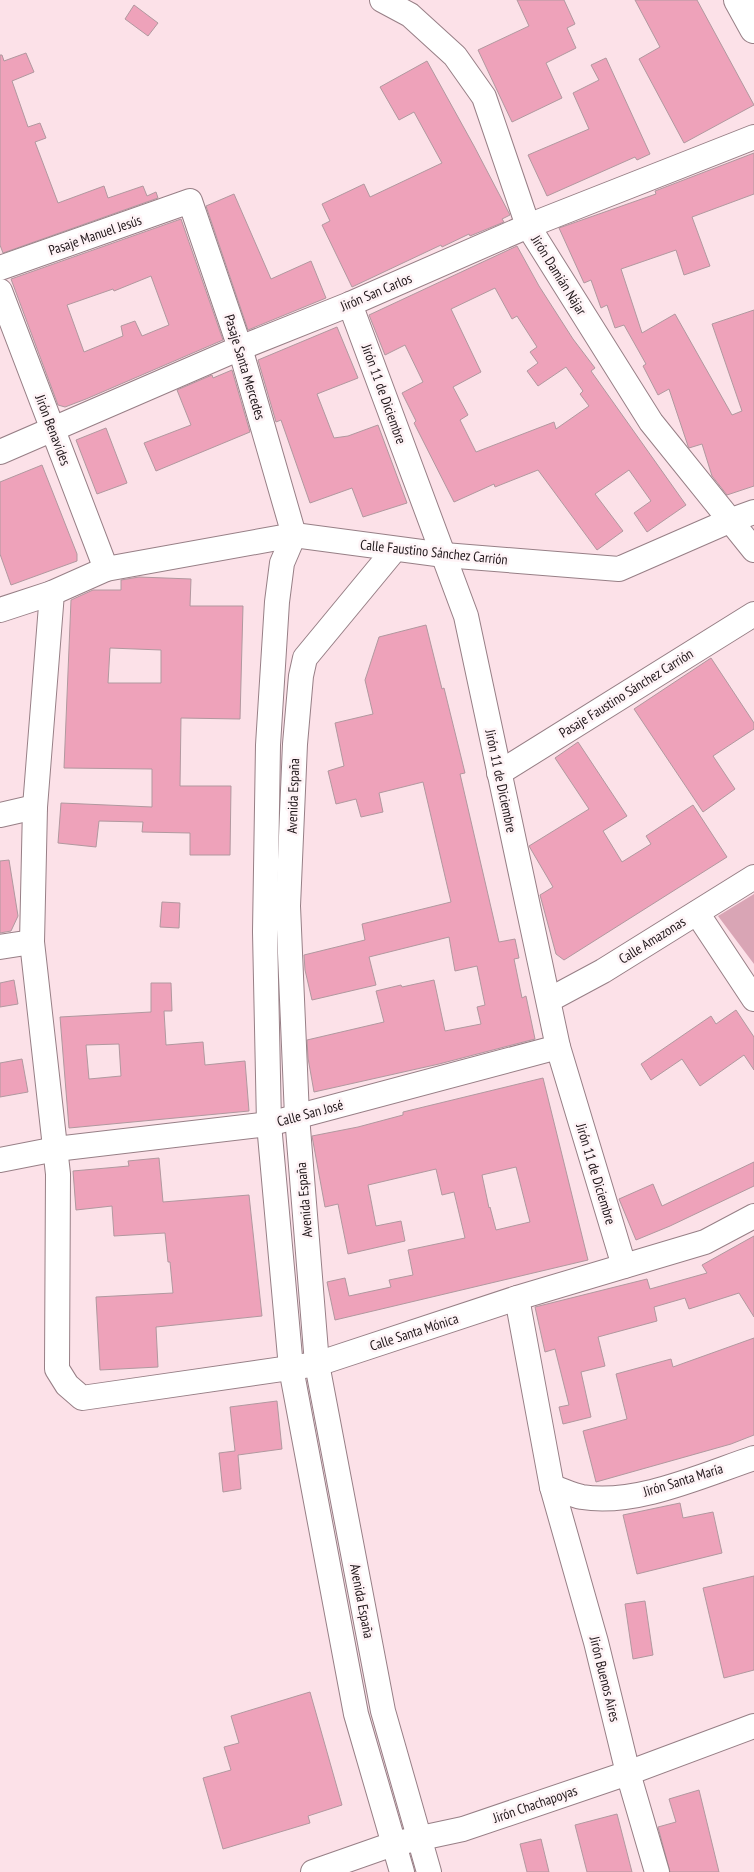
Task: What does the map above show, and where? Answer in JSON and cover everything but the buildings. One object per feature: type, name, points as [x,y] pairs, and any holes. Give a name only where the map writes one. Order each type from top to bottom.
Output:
[{"type":"main road","points":[[738,0],[754,29]]},
{"type":"street","name":"Jirón Damián Nájar","points":[[382,0],[410,14],[455,56],[484,97],[528,226],[651,422],[754,550]]},
{"type":"street","name":"Jirón San Carlos","points":[[0,452],[240,348],[350,304],[528,226],[754,137]]},
{"type":"street","name":"Pasaje Manuel Jesús","points":[[0,268],[190,201]]},
{"type":"street","name":"Pasaje Santa Mercedes","points":[[190,201],[240,348],[294,535]]},
{"type":"street","name":"Jirón Benavides","points":[[0,292],[106,569]]},
{"type":"street","name":"Jirón 11 de Diciembre","points":[[350,304],[466,616],[558,1047],[624,1266]]},
{"type":"street","name":"Calle Faustino Sánchez Carrión","points":[[0,610],[52,593],[106,569],[294,535],[444,555],[619,569],[754,512]]},
{"type":"street","name":"Avenida España","points":[[294,535],[282,563],[277,602],[268,745],[265,888],[269,1124],[291,1368],[356,1714],[402,1872]]},
{"type":"street","name":"Avenida España","points":[[395,549],[306,658],[301,676],[295,744],[288,906],[297,1116],[317,1364],[383,1711],[429,1872]]},
{"type":"street","points":[[52,593],[34,807],[32,942],[56,1150]]},
{"type":"street","name":"Pasaje Faustino Sánchez Carrión","points":[[499,772],[754,614]]},
{"type":"street","points":[[0,815],[34,807]]},
{"type":"street","name":"Calle Amazonas","points":[[549,1000],[603,971],[754,877]]},
{"type":"street","points":[[265,888],[289,888]]},
{"type":"street","points":[[697,913],[754,999]]},
{"type":"street","points":[[0,947],[32,942]]},
{"type":"street","name":"Calle San José","points":[[0,1160],[56,1150],[269,1124],[558,1047]]},
{"type":"street","name":"Calle Santa Mónica","points":[[56,1150],[58,1174],[57,1370],[67,1384],[82,1398],[317,1364],[517,1298],[705,1242],[754,1216]]},
{"type":"street","name":"Jirón Buenos Aires","points":[[517,1298],[552,1487],[596,1642],[628,1774],[657,1872]]},
{"type":"street","name":"Jirón Santa María","points":[[552,1487],[581,1497],[608,1498],[652,1492],[754,1458]]},
{"type":"street","name":"Jirón Chachapoyas","points":[[312,1872],[393,1844],[463,1829],[628,1774],[754,1726]]},
{"type":"shaded area","points":[[754,894],[754,964],[718,916]]}]
